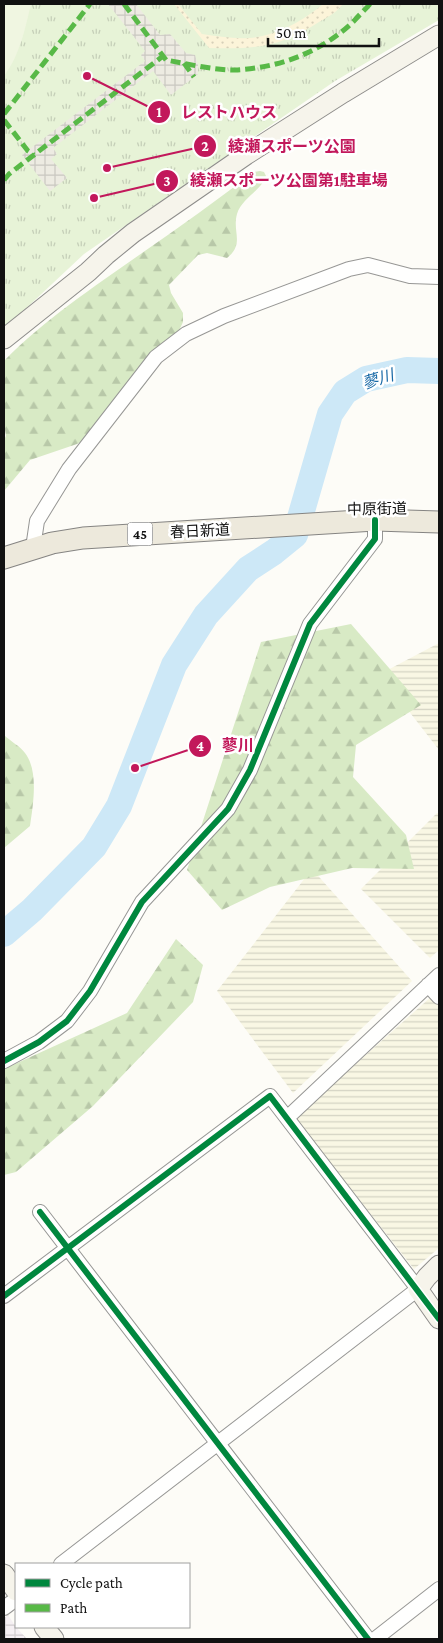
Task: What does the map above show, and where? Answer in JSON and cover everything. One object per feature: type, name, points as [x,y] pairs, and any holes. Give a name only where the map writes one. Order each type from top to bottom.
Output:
[{"type":"main road","name":"中原街道","points":[[278,526],[375,520],[439,522]]},
{"type":"main road","name":"春日新道","points":[[4,558],[33,548],[83,538],[278,526]]},
{"type":"street","points":[[4,339],[88,272],[106,254],[133,233],[246,155],[342,93],[439,35]]},
{"type":"street","points":[[33,548],[37,521],[69,469],[156,357],[186,334],[224,316],[349,269],[368,265],[410,276],[439,277]]},
{"type":"street","points":[[4,1061],[39,1042],[67,1021],[90,991],[142,902],[228,809],[250,770],[310,624],[375,539],[375,520]]},
{"type":"street","points":[[287,1118],[439,975]]},
{"type":"street","points":[[428,985],[439,997]]},
{"type":"street","points":[[4,1296],[270,1096],[439,1319]]},
{"type":"street","points":[[40,1212],[368,1639]]},
{"type":"street","points":[[62,1563],[418,1289],[439,1265]]},
{"type":"street","points":[[4,1574],[15,1589]]},
{"type":"street","points":[[375,1639],[439,1589]]},
{"type":"street","points":[[4,1608],[15,1600]]},
{"type":"street","points":[[45,1628],[54,1639]]},
{"type":"shaded area","points":[[108,4],[136,4],[160,35],[170,34],[186,53],[195,55],[198,74],[171,95],[153,71],[53,148],[57,154],[51,159],[67,178],[50,191],[22,155],[145,61],[141,55],[145,51]]},
{"type":"shaded area","points":[[439,643],[439,750],[380,674]]},
{"type":"shaded area","points":[[439,813],[439,950],[430,958],[361,889]]},
{"type":"shaded area","points":[[312,869],[412,981],[293,1093],[217,991]]},
{"type":"shaded area","points":[[432,996],[439,1005],[439,1248],[414,1269],[295,1118]]},
{"type":"shaded area","points":[[8,1615],[15,1628],[27,1639],[4,1639],[4,1618]]},
{"type":"green space","points":[[4,4],[439,4],[439,20],[335,81],[84,254],[4,329]]},
{"type":"green space","points":[[4,4],[31,4],[18,51],[4,76]]},
{"type":"green space","points":[[254,172],[264,172],[266,176],[264,181],[239,208],[236,220],[237,242],[232,253],[227,258],[207,253],[198,255],[169,285],[171,293],[183,313],[183,322],[171,348],[142,388],[107,427],[77,444],[30,460],[4,491],[4,440],[6,436],[4,424],[4,361],[36,331],[70,304]]},
{"type":"green space","points":[[351,624],[421,705],[356,745],[353,777],[406,835],[414,869],[352,868],[270,887],[222,910],[187,870],[261,642]]},
{"type":"green space","points":[[4,735],[23,750],[29,760],[34,778],[34,788],[30,826],[4,848]]},
{"type":"green space","points":[[176,939],[203,965],[193,1002],[93,1106],[16,1172],[4,1175],[4,1069],[127,1013]]},
{"type":"sand","points":[[174,4],[178,4],[202,34],[243,38],[259,37],[289,27],[323,4],[343,4],[329,16],[305,31],[279,42],[253,47],[209,48]]},
{"type":"waterway","name":"蓼川","points":[[4,934],[32,910],[94,847],[119,806],[174,665],[206,615],[248,569],[295,535],[330,414],[345,392],[366,379],[407,370],[439,371]]},
{"type":"marked path","points":[[4,114],[90,4]]},
{"type":"marked path","points":[[124,4],[166,60],[227,70],[268,66],[314,50],[342,32],[370,4]]},
{"type":"marked path","points":[[4,180],[9,174],[163,56]]},
{"type":"marked path","points":[[184,63],[194,77]]},
{"type":"marked path","points":[[4,120],[28,151],[34,155]]},
{"type":"cycle path","points":[[4,1061],[39,1042],[67,1021],[90,991],[142,902],[228,809],[250,770],[310,624],[375,539],[375,520]]},
{"type":"cycle path","points":[[4,1296],[270,1096],[439,1319]]},
{"type":"cycle path","points":[[40,1212],[368,1639]]},
{"type":"place","name":"レストハウス","points":[[87,76]]},
{"type":"place","name":"綾瀬スポーツ公園","points":[[107,168]]},
{"type":"place","name":"綾瀬スポーツ公園第1駐車場","points":[[94,198]]},
{"type":"place","name":"蓼川","points":[[135,768]]}]
